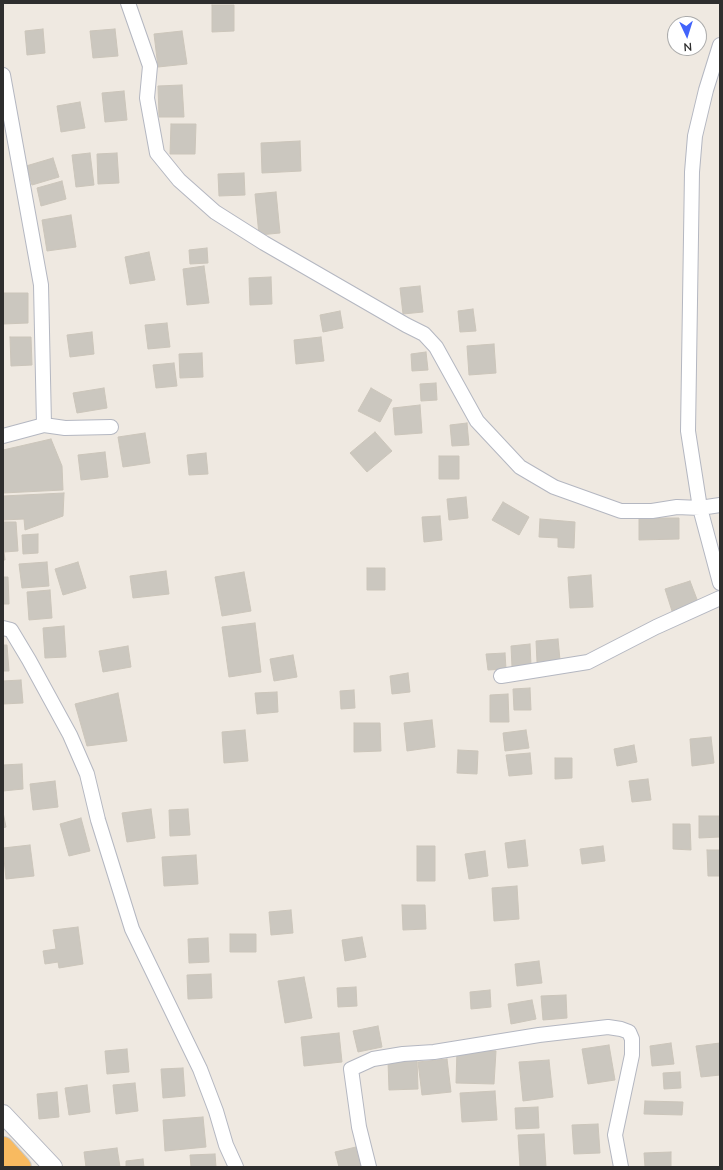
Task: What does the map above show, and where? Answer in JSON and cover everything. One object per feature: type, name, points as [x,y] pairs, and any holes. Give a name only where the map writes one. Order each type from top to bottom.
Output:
[{"type":"highway","points":[[3,1148],[20,1167]]},
{"type":"street","points":[[128,3],[150,66],[147,98],[157,153],[179,180],[215,212],[264,243],[424,334],[436,347],[477,421],[520,467],[554,487],[621,511],[652,511],[677,507],[700,508],[720,505]]},
{"type":"street","points":[[720,45],[706,90],[695,136],[692,172],[688,431],[700,508],[720,583]]},
{"type":"street","points":[[3,75],[41,286],[44,425]]},
{"type":"street","points":[[3,436],[44,425],[65,428],[111,427]]},
{"type":"street","points":[[501,676],[588,662],[656,627],[720,598]]},
{"type":"street","points":[[3,628],[11,630],[30,660],[76,748],[87,774],[98,820],[132,928],[200,1069],[216,1111],[226,1145],[236,1167]]},
{"type":"street","points":[[368,1167],[359,1127],[351,1070],[373,1059],[403,1054],[467,1047],[539,1035],[608,1028],[621,1029],[628,1032],[632,1040],[632,1055],[615,1135],[621,1167]]},
{"type":"street","points":[[3,1114],[53,1167]]},
{"type":"building","points":[[212,5],[234,5],[234,31],[212,32]]},
{"type":"building","points":[[43,29],[45,53],[27,55],[25,31]]},
{"type":"building","points":[[115,29],[118,56],[93,58],[90,31]]},
{"type":"building","points":[[182,31],[187,64],[158,67],[154,34]]},
{"type":"building","points":[[182,85],[184,117],[159,117],[158,86]]},
{"type":"building","points":[[124,91],[127,120],[105,122],[102,93]]},
{"type":"building","points":[[80,102],[85,128],[61,132],[57,106]]},
{"type":"building","points":[[171,124],[196,124],[195,154],[170,154]]},
{"type":"building","points":[[300,141],[301,171],[262,173],[261,143]]},
{"type":"building","points":[[90,153],[94,185],[76,187],[72,155]]},
{"type":"building","points":[[117,153],[119,183],[98,184],[97,154]]},
{"type":"building","points":[[53,158],[59,177],[32,185],[26,166]]},
{"type":"building","points":[[244,173],[245,195],[219,196],[218,174]]},
{"type":"building","points":[[62,181],[66,199],[41,206],[37,188]]},
{"type":"building","points":[[276,192],[280,233],[259,235],[255,194]]},
{"type":"building","points":[[71,215],[76,247],[47,251],[42,220]]},
{"type":"building","points":[[207,248],[208,263],[190,264],[189,250]]},
{"type":"building","points":[[149,252],[155,280],[130,284],[125,257]]},
{"type":"building","points":[[204,266],[209,303],[187,305],[183,269]]},
{"type":"building","points":[[271,277],[272,304],[250,305],[249,278]]},
{"type":"building","points":[[420,286],[423,312],[403,314],[400,288]]},
{"type":"building","points":[[3,293],[28,293],[28,323],[3,324]]},
{"type":"building","points":[[473,309],[476,331],[460,332],[458,311]]},
{"type":"building","points":[[340,311],[343,328],[323,332],[320,315]]},
{"type":"building","points":[[167,323],[170,347],[148,349],[145,325]]},
{"type":"building","points":[[92,332],[94,354],[70,357],[67,335]]},
{"type":"building","points":[[10,337],[31,337],[32,365],[11,366]]},
{"type":"building","points":[[321,337],[324,361],[296,364],[294,340]]},
{"type":"building","points":[[494,344],[496,373],[469,375],[467,346]]},
{"type":"building","points":[[426,352],[428,370],[412,371],[411,354]]},
{"type":"building","points":[[202,353],[203,377],[180,378],[179,354]]},
{"type":"building","points":[[174,363],[177,386],[156,388],[153,365]]},
{"type":"building","points":[[436,383],[437,400],[421,401],[420,384]]},
{"type":"building","points":[[104,388],[107,408],[77,413],[73,393]]},
{"type":"building","points":[[371,388],[392,400],[380,422],[358,411]]},
{"type":"building","points":[[420,405],[422,433],[395,435],[393,408]]},
{"type":"building","points":[[467,423],[469,445],[452,446],[450,425]]},
{"type":"building","points":[[375,432],[392,451],[367,472],[350,453]]},
{"type":"building","points":[[145,433],[150,463],[123,467],[118,437]]},
{"type":"building","points":[[51,439],[62,466],[63,490],[3,493],[3,450]]},
{"type":"building","points":[[105,452],[108,477],[81,480],[78,455]]},
{"type":"building","points":[[206,453],[208,474],[189,475],[187,455]]},
{"type":"building","points":[[439,456],[459,456],[459,479],[439,479]]},
{"type":"building","points":[[64,493],[63,516],[25,530],[24,519],[3,520],[3,496]]},
{"type":"building","points":[[466,497],[468,518],[449,520],[447,499]]},
{"type":"building","points":[[503,502],[529,517],[519,535],[492,520]]},
{"type":"building","points":[[440,516],[442,540],[424,542],[422,517]]},
{"type":"building","points":[[639,518],[679,518],[679,539],[639,540]]},
{"type":"building","points":[[540,519],[575,522],[574,548],[558,547],[558,538],[539,537]]},
{"type":"building","points":[[3,522],[16,522],[18,551],[4,552],[5,560],[3,560]]},
{"type":"building","points":[[38,534],[38,553],[23,554],[22,535]]},
{"type":"building","points":[[47,562],[49,586],[22,588],[19,564]]},
{"type":"building","points":[[78,562],[86,588],[63,595],[55,569]]},
{"type":"building","points":[[367,568],[385,568],[385,590],[367,590]]},
{"type":"building","points":[[166,571],[169,594],[133,598],[130,576]]},
{"type":"building","points":[[244,572],[251,611],[222,616],[215,577]]},
{"type":"building","points":[[591,575],[593,607],[570,608],[568,577]]},
{"type":"building","points":[[3,577],[8,577],[9,604],[3,604]]},
{"type":"building","points":[[690,581],[698,602],[672,611],[665,589]]},
{"type":"building","points":[[50,590],[52,618],[29,620],[27,592]]},
{"type":"building","points":[[255,623],[261,672],[229,677],[222,627]]},
{"type":"building","points":[[64,626],[66,657],[45,658],[43,628]]},
{"type":"building","points":[[558,639],[560,660],[537,662],[536,641]]},
{"type":"building","points":[[530,644],[531,665],[512,667],[511,646]]},
{"type":"building","points":[[3,645],[7,645],[9,671],[3,671]]},
{"type":"building","points":[[128,646],[131,667],[103,672],[99,651]]},
{"type":"building","points":[[505,653],[506,669],[488,670],[486,654]]},
{"type":"building","points":[[293,655],[297,677],[274,681],[270,659]]},
{"type":"building","points":[[408,673],[410,692],[392,694],[390,676]]},
{"type":"building","points":[[21,680],[23,703],[3,704],[3,681]]},
{"type":"building","points":[[530,688],[531,710],[514,710],[513,689]]},
{"type":"building","points":[[354,690],[355,708],[341,709],[340,691]]},
{"type":"building","points":[[277,692],[278,712],[257,714],[255,693]]},
{"type":"building","points":[[118,693],[127,741],[87,746],[75,704]]},
{"type":"building","points":[[508,694],[509,722],[490,722],[490,695]]},
{"type":"building","points":[[432,720],[435,747],[407,751],[404,723]]},
{"type":"building","points":[[354,723],[380,723],[381,751],[354,752]]},
{"type":"building","points":[[245,730],[248,761],[224,763],[222,732]]},
{"type":"building","points":[[526,730],[529,748],[505,751],[503,733]]},
{"type":"building","points":[[711,737],[714,763],[692,766],[690,739]]},
{"type":"building","points":[[634,745],[637,762],[617,766],[614,749]]},
{"type":"building","points":[[458,750],[478,751],[477,774],[457,773]]},
{"type":"building","points":[[530,753],[532,774],[509,776],[506,755]]},
{"type":"building","points":[[555,758],[572,758],[572,778],[555,779]]},
{"type":"building","points":[[22,764],[23,789],[3,791],[3,765]]},
{"type":"building","points":[[648,779],[651,800],[632,802],[629,781]]},
{"type":"building","points":[[55,781],[58,807],[33,810],[30,784]]},
{"type":"building","points":[[151,809],[155,838],[127,842],[122,813]]},
{"type":"building","points":[[188,809],[190,835],[170,836],[169,810]]},
{"type":"building","points":[[3,812],[6,827],[3,828]]},
{"type":"building","points":[[699,816],[719,816],[720,837],[699,838]]},
{"type":"building","points":[[81,818],[90,851],[69,856],[60,824]]},
{"type":"building","points":[[673,824],[690,824],[691,850],[673,849]]},
{"type":"building","points":[[525,840],[528,866],[508,868],[505,843]]},
{"type":"building","points":[[30,845],[34,876],[6,879],[3,848]]},
{"type":"building","points":[[417,846],[435,846],[435,881],[417,881]]},
{"type":"building","points":[[603,846],[605,861],[582,864],[580,849]]},
{"type":"building","points":[[707,850],[720,850],[720,876],[708,876]]},
{"type":"building","points":[[485,851],[488,876],[469,879],[465,854]]},
{"type":"building","points":[[196,855],[198,884],[164,886],[162,857]]},
{"type":"building","points":[[517,886],[519,919],[494,921],[492,888]]},
{"type":"building","points":[[402,905],[425,905],[426,929],[403,930]]},
{"type":"building","points":[[291,910],[293,933],[271,935],[269,912]]},
{"type":"building","points":[[78,927],[83,964],[59,968],[58,962],[45,964],[43,951],[56,949],[53,930]]},
{"type":"building","points":[[230,934],[256,934],[256,952],[230,952]]},
{"type":"building","points":[[362,937],[366,957],[345,961],[342,940]]},
{"type":"building","points":[[208,938],[209,962],[189,963],[188,939]]},
{"type":"building","points":[[539,961],[542,983],[517,986],[515,964]]},
{"type":"building","points":[[211,974],[212,998],[188,999],[187,975]]},
{"type":"building","points":[[304,977],[312,1018],[285,1023],[278,981]]},
{"type":"building","points":[[356,987],[357,1006],[338,1007],[337,988]]},
{"type":"building","points":[[490,990],[491,1007],[471,1009],[470,992]]},
{"type":"building","points":[[566,995],[567,1018],[543,1020],[541,996]]},
{"type":"building","points":[[532,1000],[536,1019],[511,1024],[508,1004]]},
{"type":"building","points":[[378,1026],[382,1047],[358,1052],[353,1031]]},
{"type":"building","points":[[339,1033],[342,1062],[304,1066],[301,1037]]},
{"type":"building","points":[[671,1043],[674,1064],[652,1066],[650,1046]]},
{"type":"building","points":[[720,1043],[720,1075],[701,1077],[696,1046]]},
{"type":"building","points":[[609,1045],[615,1080],[588,1084],[582,1049]]},
{"type":"building","points":[[127,1049],[129,1072],[107,1074],[105,1051]]},
{"type":"building","points":[[457,1050],[496,1051],[494,1084],[456,1083]]},
{"type":"building","points":[[417,1059],[418,1089],[389,1090],[388,1061]]},
{"type":"building","points":[[447,1059],[451,1092],[422,1095],[418,1062]]},
{"type":"building","points":[[549,1060],[553,1097],[523,1101],[519,1062]]},
{"type":"building","points":[[183,1068],[185,1096],[163,1098],[161,1069]]},
{"type":"building","points":[[680,1072],[681,1088],[664,1089],[663,1073]]},
{"type":"building","points":[[135,1083],[138,1111],[116,1114],[113,1085]]},
{"type":"building","points":[[87,1085],[90,1112],[69,1115],[65,1088]]},
{"type":"building","points":[[495,1091],[497,1120],[462,1122],[460,1093]]},
{"type":"building","points":[[57,1092],[59,1117],[39,1119],[37,1094]]},
{"type":"building","points":[[645,1101],[683,1102],[682,1115],[644,1114]]},
{"type":"building","points":[[538,1107],[539,1128],[516,1129],[515,1108]]},
{"type":"building","points":[[203,1117],[206,1147],[165,1151],[163,1120]]},
{"type":"building","points":[[598,1124],[600,1153],[574,1154],[572,1125]]},
{"type":"building","points":[[544,1134],[546,1167],[520,1167],[518,1135]]},
{"type":"building","points":[[356,1147],[361,1167],[339,1167],[335,1152]]},
{"type":"building","points":[[117,1148],[120,1167],[86,1167],[84,1152]]},
{"type":"building","points":[[671,1152],[671,1167],[645,1167],[644,1153]]},
{"type":"building","points":[[215,1154],[216,1167],[191,1167],[190,1155]]},
{"type":"building","points":[[143,1159],[144,1167],[126,1167],[126,1161]]}]
